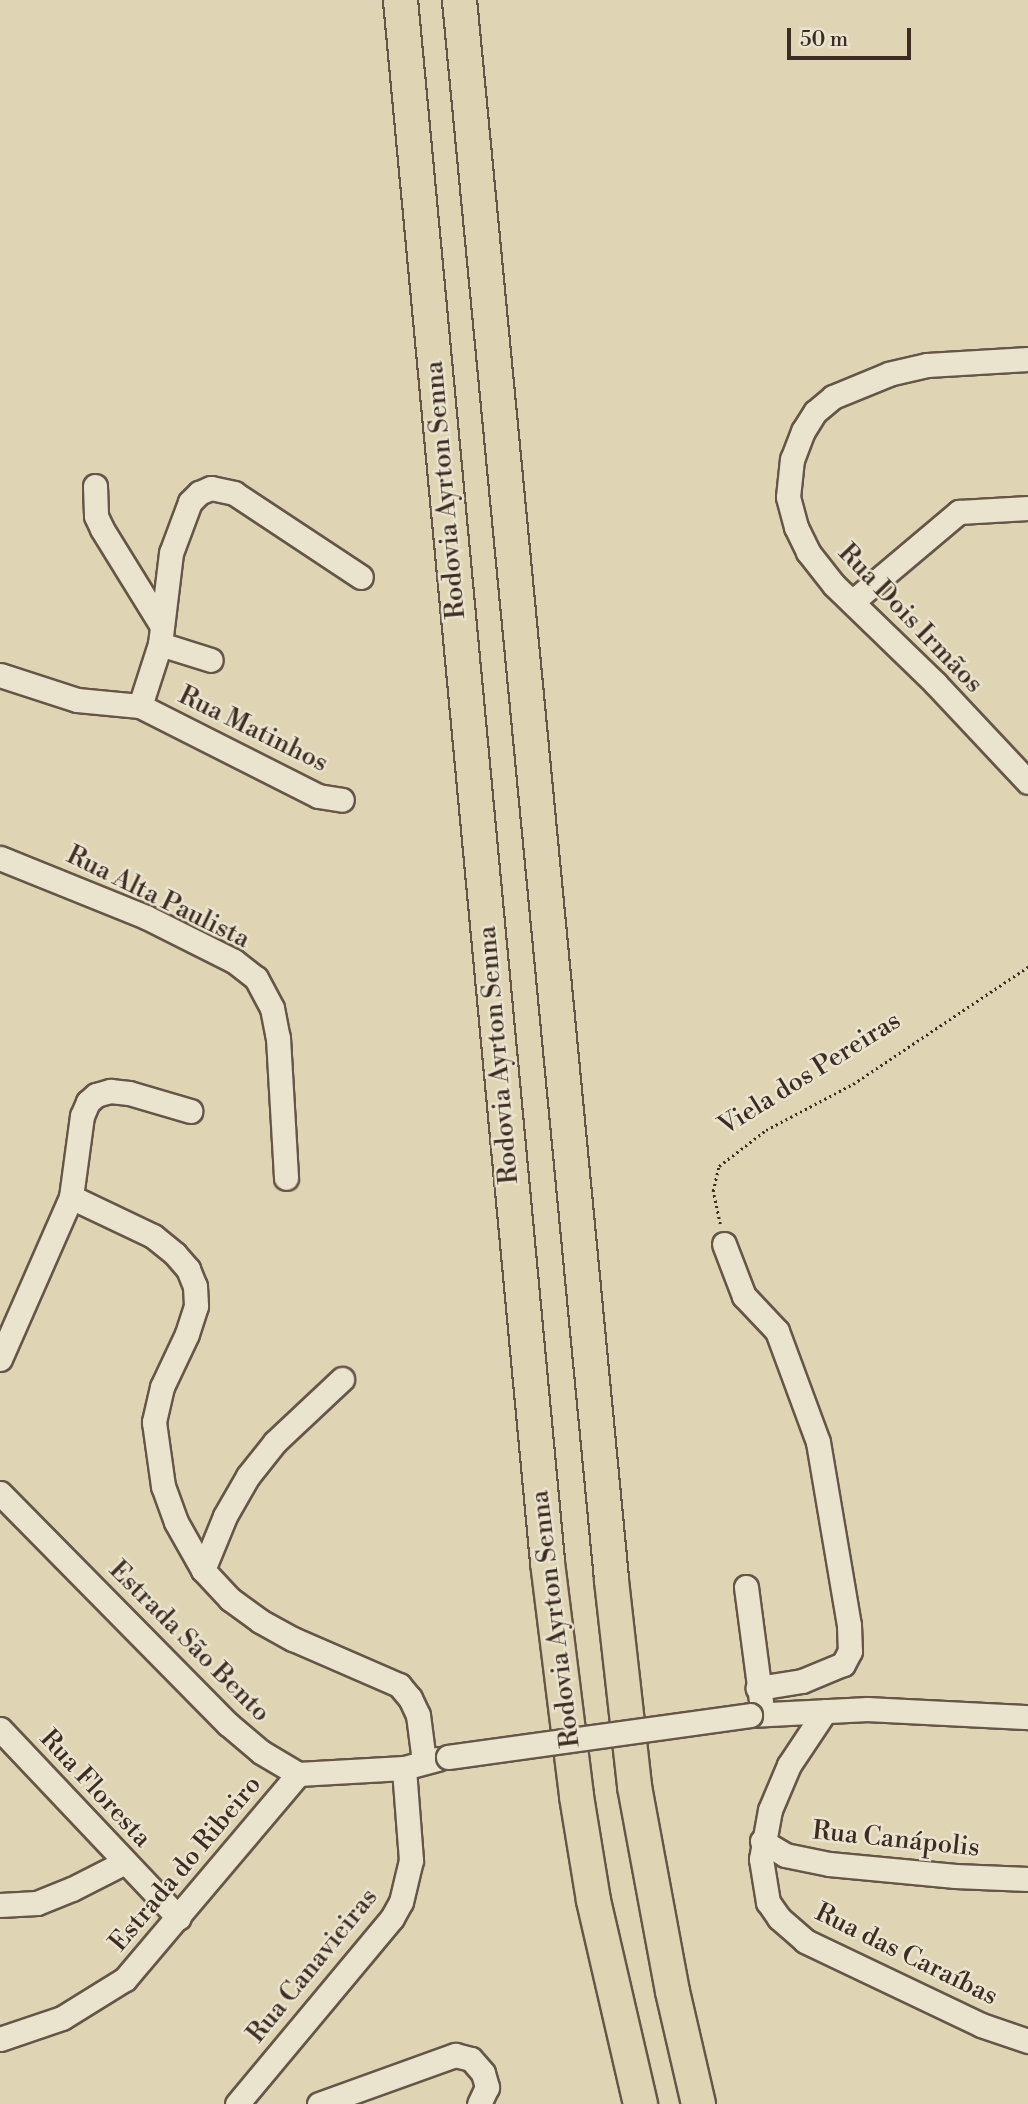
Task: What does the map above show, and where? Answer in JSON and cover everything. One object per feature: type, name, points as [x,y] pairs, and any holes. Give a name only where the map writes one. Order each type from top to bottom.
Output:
[{"type":"highway","name":"Rodovia Ayrton Senna","points":[[400,0],[547,1562],[576,1796],[593,1900],[640,2104]]},
{"type":"highway","points":[[459,0],[634,1786],[672,1991],[698,2104]]},
{"type":"street","name":"Rua Dois Irmãos","points":[[1028,359],[927,365],[889,374],[833,397],[816,412],[803,431],[792,459],[788,497],[796,527],[808,552],[852,602],[936,684],[1028,782]]},
{"type":"street","points":[[96,486],[96,516],[161,635],[211,660]]},
{"type":"street","points":[[0,675],[77,700],[140,706],[161,635],[172,553],[178,531],[190,502],[199,492],[211,488],[234,493],[362,577]]},
{"type":"street","points":[[852,602],[959,512],[1028,508]]},
{"type":"street","name":"Rua Matinhos","points":[[140,706],[318,796],[342,800]]},
{"type":"street","name":"Rua Alta Paulista","points":[[0,858],[146,917],[233,961],[256,978],[269,1000],[278,1038],[286,1178]]},
{"type":"street","points":[[0,1359],[71,1197],[82,1116],[88,1102],[96,1095],[110,1091],[130,1093],[190,1111]]},
{"type":"street","name":"Rua Canavieiras","points":[[71,1197],[153,1236],[188,1269],[195,1286],[193,1315],[162,1387],[154,1422],[163,1486],[176,1522],[203,1570],[230,1599],[260,1621],[293,1639],[399,1685],[410,1698],[418,1715],[411,1860],[401,1902],[392,1918],[237,2104]]},
{"type":"street","points":[[724,1244],[744,1296],[777,1331],[818,1443],[849,1625],[850,1651],[839,1667],[794,1683],[758,1688]]},
{"type":"street","points":[[203,1570],[225,1516],[248,1476],[275,1442],[342,1379]]},
{"type":"street","name":"Estrada São Bento","points":[[0,1493],[228,1724],[261,1752],[298,1774]]},
{"type":"street","points":[[746,1587],[758,1688],[757,1714]]},
{"type":"street","points":[[298,1774],[414,1765],[447,1757],[757,1714],[905,1710],[1028,1717]]},
{"type":"street","name":"Rua das Caraíbas","points":[[825,1711],[789,1765],[770,1810],[762,1841],[763,1879],[768,1902],[779,1918],[805,1941],[981,2025],[1028,2041]]},
{"type":"street","name":"Rua Floresta","points":[[0,1729],[179,1918]]},
{"type":"street","name":"Estrada do Ribeiro","points":[[0,2039],[62,2018],[96,2000],[135,1970],[298,1774]]},
{"type":"street","name":"Rua Canápolis","points":[[762,1841],[785,1855],[829,1864],[955,1876],[1028,1879]]},
{"type":"street","points":[[0,1905],[37,1903],[125,1862]]},
{"type":"street","points":[[319,2104],[456,2055],[471,2059],[483,2073],[487,2087],[479,2104]]},
{"type":"path","name":"Viela dos Pereiras","points":[[724,1244],[713,1191],[719,1167],[766,1130],[853,1084],[1028,967]]}]
